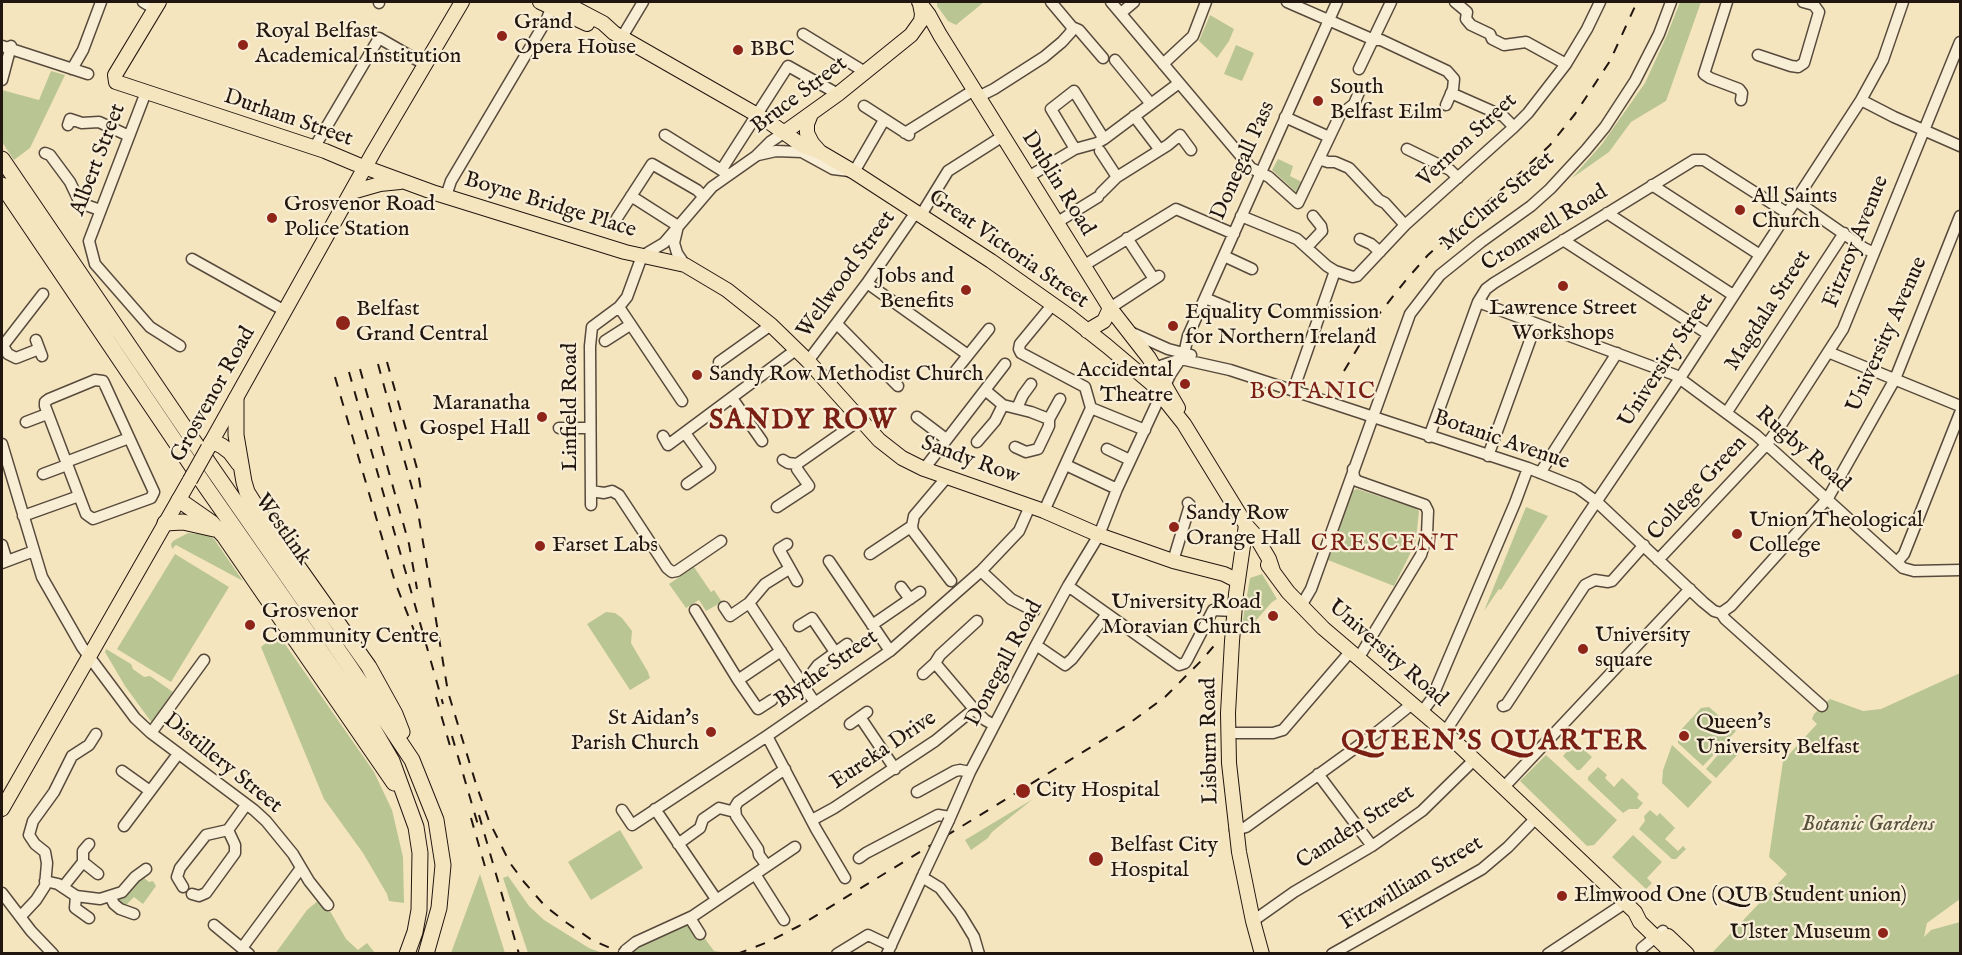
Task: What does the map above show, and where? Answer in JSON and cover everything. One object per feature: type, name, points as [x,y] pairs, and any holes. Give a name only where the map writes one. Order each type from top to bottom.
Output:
[{"type":"highway","name":"Westlink","points":[[2,159],[412,760],[436,820],[443,865],[440,908],[426,954]]},
{"type":"highway","name":"Westlink","points":[[2,185],[368,720],[392,761],[416,826],[420,853],[419,910],[415,932],[406,954]]},
{"type":"highway","points":[[236,399],[236,435],[241,466],[244,482],[253,504],[369,667],[395,714],[412,760]]},
{"type":"highway","points":[[210,446],[216,443],[222,446],[241,466]]},
{"type":"highway","points":[[179,500],[220,531],[408,802]]},
{"type":"highway","points":[[165,523],[183,522],[220,531]]},
{"type":"main road","name":"Durham Street","points":[[150,2],[115,75],[116,82],[314,148],[446,196]]},
{"type":"main road","name":"Grosvenor Road","points":[[2,810],[210,446],[365,167],[462,2]]},
{"type":"main road","points":[[911,35],[921,21],[919,2]]},
{"type":"main road","name":"Dublin Road","points":[[919,2],[1083,266],[1126,329],[1149,371]]},
{"type":"main road","name":"Great Victoria Street","points":[[551,4],[603,23],[618,35],[757,115],[803,146],[820,152],[919,214],[1053,304],[1087,331],[1149,371],[1184,424]]},
{"type":"main road","points":[[911,35],[926,30],[940,35]]},
{"type":"main road","name":"Bruce Street","points":[[785,132],[838,94],[911,35]]},
{"type":"main road","points":[[812,114],[807,124],[807,133],[820,152]]},
{"type":"main road","points":[[340,158],[348,173],[352,191],[380,184],[405,182]]},
{"type":"main road","name":"Boyne Bridge Place","points":[[446,196],[642,256]]},
{"type":"main road","name":"Sandy Row","points":[[642,256],[685,265],[727,290],[797,349],[860,420],[892,451],[924,469],[1044,511],[1099,535],[1173,561],[1233,578]]},
{"type":"main road","points":[[1087,331],[1104,321],[1110,308]]},
{"type":"main road","name":"University Road","points":[[1184,424],[1247,527],[1255,535],[1269,558],[1273,571],[1288,592],[1354,655],[1445,732],[1630,908],[1645,915],[1673,954]]},
{"type":"main road","name":"Lisburn Road","points":[[1247,527],[1233,578],[1234,610],[1228,733],[1235,830],[1262,954]]},
{"type":"main road","name":"University Road","points":[[1659,934],[1687,954]]},
{"type":"street","points":[[72,69],[83,50],[101,2]]},
{"type":"street","points":[[618,35],[643,2]]},
{"type":"street","points":[[1051,2],[1103,58]]},
{"type":"street","points":[[1111,2],[1251,168],[1269,177],[1298,203],[1340,115],[1354,104],[1360,90]]},
{"type":"street","points":[[1121,13],[1134,2]]},
{"type":"street","points":[[1163,64],[1193,36],[1206,2]]},
{"type":"street","points":[[1287,2],[1374,40],[1382,40],[1447,71],[1454,79],[1446,105]]},
{"type":"street","name":"Donegall Pass","points":[[1163,390],[1183,356],[1188,337],[1337,2]]},
{"type":"street","points":[[1359,69],[1391,2]]},
{"type":"street","points":[[1455,2],[1467,12],[1466,19],[1471,25],[1490,34],[1492,39],[1504,45],[1526,42],[1566,64]]},
{"type":"street","name":"Vernon Street","points":[[1335,271],[1353,277],[1357,276],[1405,225],[1514,128],[1566,64],[1600,2]]},
{"type":"street","name":"McClure Street","points":[[1302,606],[1311,589],[1353,483],[1353,469],[1406,322],[1416,305],[1440,275],[1531,206],[1586,150],[1614,114],[1635,81],[1659,34],[1671,2]]},
{"type":"street","points":[[1727,2],[1704,74],[1739,88],[1742,93],[1741,100]]},
{"type":"street","points":[[1758,55],[1791,66],[1798,67],[1804,63],[1819,12],[1814,5],[1803,2]]},
{"type":"street","name":"University Street","points":[[1445,732],[1861,100],[1883,60],[1903,2]]},
{"type":"street","points":[[446,196],[451,181],[547,19],[551,4]]},
{"type":"street","points":[[864,106],[907,134],[976,94],[994,88],[1044,57],[1062,42],[1071,32],[1072,27]]},
{"type":"street","points":[[803,34],[866,72]]},
{"type":"street","points":[[2,38],[10,48],[87,74]]},
{"type":"street","points":[[314,148],[379,38],[424,64]]},
{"type":"street","name":"Fitzroy Avenue","points":[[1767,444],[1843,329],[1960,42]]},
{"type":"street","points":[[2,80],[10,48]]},
{"type":"street","points":[[1115,60],[1151,104]]},
{"type":"street","points":[[665,135],[725,172],[788,66],[838,94]]},
{"type":"street","points":[[1028,177],[1075,148],[1104,139],[1179,82]]},
{"type":"street","points":[[1075,148],[1051,109],[1074,91],[1104,139]]},
{"type":"street","name":"Albert Street","points":[[146,92],[89,241],[95,264],[150,327],[180,346]]},
{"type":"street","points":[[1451,93],[1503,116],[1514,128]]},
{"type":"street","points":[[1861,100],[1960,146]]},
{"type":"street","points":[[1134,116],[1160,150]]},
{"type":"street","points":[[1285,117],[1329,137]]},
{"type":"street","points":[[68,125],[70,119],[82,123],[99,122],[129,136]]},
{"type":"street","points":[[756,156],[776,151],[801,152],[833,169],[853,172],[884,120]]},
{"type":"street","name":"Bruce Street","points":[[642,256],[664,243],[725,172],[756,156],[785,132]]},
{"type":"street","points":[[1056,223],[1099,195],[1117,177],[1180,135],[1191,150]]},
{"type":"street","name":"Wellwood Street","points":[[808,361],[919,214],[948,171],[1003,136]]},
{"type":"street","points":[[1407,148],[1450,170],[1458,178]]},
{"type":"street","points":[[1100,152],[1117,177]]},
{"type":"street","points":[[45,153],[50,155],[54,168],[70,182],[80,203],[100,210]]},
{"type":"street","points":[[1319,159],[1349,168],[1405,225]]},
{"type":"street","name":"Cromwell Road","points":[[1429,437],[1478,302],[1486,289],[1494,283],[1652,185],[1699,159],[1786,213]]},
{"type":"street","points":[[617,218],[652,164],[697,190],[703,196]]},
{"type":"street","points":[[1652,185],[1760,255]]},
{"type":"street","points":[[631,196],[678,226],[674,243],[685,265]]},
{"type":"street","points":[[1795,200],[1874,253]]},
{"type":"street","points":[[1083,266],[1176,209],[1234,234]]},
{"type":"street","points":[[1607,213],[1733,295]]},
{"type":"street","points":[[1241,216],[1297,239],[1335,271],[1293,391]]},
{"type":"street","points":[[1307,247],[1322,231],[1313,216]]},
{"type":"street","name":"University Avenue","points":[[1721,613],[1731,606],[1828,498],[1894,379],[1960,216]]},
{"type":"street","name":"Magdala Street","points":[[1727,412],[1844,232]]},
{"type":"street","points":[[1110,308],[1156,278],[1127,238]]},
{"type":"street","points":[[1360,239],[1371,244],[1380,252]]},
{"type":"street","points":[[1563,240],[1708,334]]},
{"type":"street","name":"Linfield Road","points":[[591,505],[591,331],[595,323],[618,307],[627,297],[642,256]]},
{"type":"street","points":[[1224,256],[1252,269]]},
{"type":"street","points":[[192,259],[285,311]]},
{"type":"street","points":[[867,283],[968,355]]},
{"type":"street","points":[[39,348],[16,358],[2,347],[43,294]]},
{"type":"street","points":[[1205,298],[1238,312]]},
{"type":"street","name":"Rugby Road","points":[[1478,302],[1680,378],[1767,444],[1907,570],[1960,570]]},
{"type":"street","points":[[1044,511],[1091,408],[1085,387],[1021,353],[1019,349],[1020,344],[1053,304]]},
{"type":"street","points":[[618,307],[682,401]]},
{"type":"street","points":[[837,324],[898,387]]},
{"type":"street","points":[[1488,456],[1536,324]]},
{"type":"street","points":[[605,341],[630,325]]},
{"type":"street","points":[[719,362],[771,325]]},
{"type":"street","points":[[953,374],[989,329]]},
{"type":"street","name":"Botanic Avenue","points":[[1126,329],[1183,356],[1200,357],[1230,370],[1528,468],[1578,488],[1597,502],[1714,611],[1721,613],[1725,620],[1822,706]]},
{"type":"street","points":[[1168,349],[1188,337]]},
{"type":"street","points":[[663,436],[668,445],[797,349]]},
{"type":"street","points":[[1828,352],[1960,406]]},
{"type":"street","points":[[1540,473],[1617,353]]},
{"type":"street","points":[[1149,371],[1183,356]]},
{"type":"street","points":[[924,469],[1005,364]]},
{"type":"street","points":[[94,380],[103,381],[154,492],[153,496],[93,519],[86,514],[47,414],[45,402],[49,399],[94,380]]},
{"type":"street","points":[[1017,408],[1031,384]]},
{"type":"street","points":[[985,390],[1003,405],[1049,419]]},
{"type":"street","name":"Donegall Road","points":[[889,950],[970,772],[1068,585],[1099,535],[1117,489],[1163,390]]},
{"type":"street","points":[[732,398],[762,441]]},
{"type":"street","points":[[1015,447],[1026,452],[1038,449],[1049,426],[1049,419],[1060,399]]},
{"type":"street","points":[[977,442],[989,435],[1003,405]]},
{"type":"street","points":[[1091,408],[1144,430]]},
{"type":"street","points":[[1897,562],[1904,554],[1960,413]]},
{"type":"street","points":[[26,422],[47,414]]},
{"type":"street","points":[[917,417],[946,439]]},
{"type":"street","points":[[783,460],[797,464],[860,420]]},
{"type":"street","points":[[559,428],[590,428]]},
{"type":"street","points":[[685,433],[710,468],[687,484]]},
{"type":"street","points":[[43,474],[129,438]]},
{"type":"street","name":"Distillery Street","points":[[2,444],[4,461],[42,577],[81,645],[135,718],[266,822],[328,905]]},
{"type":"street","name":"College Green","points":[[1658,560],[1767,444]]},
{"type":"street","points":[[1107,449],[1131,460]]},
{"type":"street","points":[[777,507],[809,486],[797,469],[797,464]]},
{"type":"street","points":[[1066,465],[1117,489]]},
{"type":"street","points":[[1235,830],[1246,827],[1376,733],[1431,700],[1528,468]]},
{"type":"street","points":[[947,477],[914,516],[912,526],[913,531],[951,581]]},
{"type":"street","points":[[1228,733],[1273,733],[1283,730],[1354,655],[1421,555],[1427,535],[1428,511],[1425,505],[1353,483]]},
{"type":"street","points":[[591,490],[604,493],[612,491],[619,495],[670,571],[675,572],[697,562],[721,541]]},
{"type":"street","points":[[23,516],[79,496]]},
{"type":"street","points":[[1173,561],[1190,504],[1188,503]]},
{"type":"street","name":"Blythe Street","points":[[622,810],[632,825],[890,651],[981,571],[1019,531],[1030,506]]},
{"type":"street","points":[[876,554],[912,526]]},
{"type":"street","points":[[787,544],[779,549],[797,581]]},
{"type":"street","points":[[2,545],[4,562],[34,550]]},
{"type":"street","points":[[1503,706],[1506,705],[1584,585],[1595,579],[1612,581],[1644,545]]},
{"type":"street","points":[[829,561],[841,571],[890,651]]},
{"type":"street","points":[[724,607],[730,616],[749,603],[765,584],[789,569]]},
{"type":"street","points":[[981,571],[1011,599],[1034,612]]},
{"type":"street","points":[[1068,585],[1175,663],[1182,664],[1187,660],[1214,610],[1234,610]]},
{"type":"street","points":[[901,587],[909,599]]},
{"type":"street","points":[[1503,788],[1690,589]]},
{"type":"street","points":[[872,625],[920,592]]},
{"type":"street","points":[[749,603],[815,703]]},
{"type":"street","points":[[695,610],[758,709],[772,700]]},
{"type":"street","points":[[1036,645],[1065,665],[1107,614]]},
{"type":"street","points":[[799,626],[812,618],[835,652]]},
{"type":"street","points":[[923,674],[935,663],[940,654],[977,621]]},
{"type":"street","points":[[801,681],[818,665],[847,644]]},
{"type":"street","points":[[738,680],[781,651]]},
{"type":"street","points":[[151,733],[204,660]]},
{"type":"street","points":[[935,663],[985,720],[994,726]]},
{"type":"street","name":"Eureka Drive","points":[[812,820],[895,769],[975,709]]},
{"type":"street","points":[[850,724],[864,715],[895,769]]},
{"type":"street","points":[[21,916],[45,886],[47,863],[45,852],[29,835],[33,821],[54,792],[72,756],[89,745],[96,734]]},
{"type":"street","points":[[767,736],[845,878]]},
{"type":"street","points":[[124,826],[178,754]]},
{"type":"street","name":"Camden Street","points":[[1253,921],[1294,892],[1371,846],[1422,812],[1474,760]]},
{"type":"street","points":[[735,812],[738,802],[785,769]]},
{"type":"street","points":[[122,771],[150,791]]},
{"type":"street","points":[[917,792],[955,771],[970,772]]},
{"type":"street","points":[[1318,774],[1371,846]]},
{"type":"street","points":[[228,830],[235,845],[235,853],[206,893],[199,896],[187,890],[177,877],[180,868],[206,835],[228,830],[246,805]]},
{"type":"street","points":[[678,844],[700,828],[703,819],[719,808],[735,812],[767,866]]},
{"type":"street","points":[[655,809],[716,899]]},
{"type":"street","points":[[859,858],[938,815],[949,818]]},
{"type":"street","name":"Fitzwilliam Street","points":[[1332,954],[1484,868],[1535,819]]},
{"type":"street","points":[[63,888],[83,862],[83,851],[89,844]]},
{"type":"street","points":[[624,952],[645,938],[690,918],[795,847]]},
{"type":"street","points":[[83,862],[98,874]]},
{"type":"street","points":[[214,925],[245,951],[301,868]]},
{"type":"street","points":[[45,881],[58,884],[76,896],[100,899],[122,891],[146,869]]},
{"type":"street","points":[[754,874],[784,920]]},
{"type":"street","points":[[923,875],[940,888],[960,914],[974,937],[979,954]]},
{"type":"street","points":[[2,893],[31,931],[53,954]]},
{"type":"street","points":[[76,896],[75,908],[89,918]]},
{"type":"street","points":[[110,896],[120,909],[134,914]]},
{"type":"street","points":[[1548,954],[1630,908]]},
{"type":"street","points":[[690,918],[700,934]]},
{"type":"street","points":[[1642,948],[1659,934]]},
{"type":"street","points":[[842,952],[868,935],[889,950]]},
{"type":"green space","points":[[937,2],[984,2],[956,25],[948,21],[937,6]]},
{"type":"green space","points":[[1680,2],[1701,2],[1666,101],[1631,122],[1609,152],[1572,178],[1602,144],[1645,83]]},
{"type":"green space","points":[[1210,15],[1234,29],[1217,58],[1199,41]]},
{"type":"green space","points":[[1236,45],[1254,53],[1242,81],[1224,74]]},
{"type":"green space","points":[[51,71],[65,75],[30,148],[14,160],[2,142],[2,90],[39,100]]},
{"type":"green space","points":[[1278,159],[1293,166],[1290,176],[1302,182],[1297,193],[1272,170]]},
{"type":"green space","points":[[1357,489],[1419,511],[1416,540],[1394,586],[1328,560],[1352,491]]},
{"type":"green space","points":[[1526,507],[1548,516],[1501,590],[1499,589],[1484,611]]},
{"type":"green space","points":[[188,533],[207,535],[214,539],[243,581],[176,545],[172,549],[173,541]]},
{"type":"green space","points":[[175,554],[229,587],[171,682],[117,649]]},
{"type":"green space","points":[[694,567],[711,592],[714,590],[722,602],[706,611],[699,600],[686,608],[669,584]]},
{"type":"green space","points":[[1262,574],[1277,599],[1252,625],[1242,625],[1250,578]]},
{"type":"green space","points":[[606,612],[615,613],[622,618],[632,631],[631,643],[650,678],[630,690],[587,624]]},
{"type":"green space","points":[[278,634],[374,772],[392,810],[403,857],[404,903],[389,901],[363,853],[324,799],[261,647]]},
{"type":"green space","points":[[106,649],[131,664],[133,669],[144,677],[150,676],[173,692],[152,723],[125,686],[105,652]]},
{"type":"green space","name":"Botanic Gardens","points":[[1960,673],[1960,899],[1927,923],[1924,937],[1931,930],[1960,922],[1960,953],[1711,954],[1787,874],[1769,857],[1783,761],[1817,724],[1812,719],[1814,714],[1830,699],[1863,711],[1881,709]]},
{"type":"green space","points":[[1709,707],[1736,731],[1703,766],[1678,743],[1678,733],[1701,708]]},
{"type":"green space","points":[[1575,742],[1592,757],[1580,770],[1577,770],[1563,756]]},
{"type":"green space","points":[[1728,743],[1739,753],[1716,778],[1706,769]]},
{"type":"green space","points":[[1672,745],[1712,782],[1688,808],[1662,783],[1663,770]]},
{"type":"green space","points":[[1546,755],[1617,820],[1594,845],[1587,846],[1520,781]]},
{"type":"green space","points":[[1598,767],[1607,775],[1605,778],[1614,787],[1622,778],[1639,794],[1637,798],[1643,803],[1638,809],[1629,809],[1623,813],[1588,780],[1588,777]]},
{"type":"green space","points":[[1033,799],[992,832],[988,838],[971,850],[965,840]]},
{"type":"green space","points":[[1650,810],[1657,816],[1660,813],[1675,828],[1665,839],[1678,851],[1683,846],[1686,849],[1676,859],[1672,859],[1639,829],[1645,821],[1644,816]]},
{"type":"green space","points":[[620,830],[643,868],[591,900],[568,862]]},
{"type":"green space","points":[[1633,835],[1662,862],[1647,878],[1652,883],[1646,889],[1612,857]]},
{"type":"green space","points":[[480,874],[505,953],[451,953]]},
{"type":"green space","points":[[508,876],[529,906],[544,920],[589,948],[602,953],[528,953],[503,878]]},
{"type":"green space","points":[[139,878],[144,878],[149,882],[153,881],[156,886],[143,904],[134,897],[125,906],[120,903],[119,899]]},
{"type":"green space","points":[[319,900],[328,912],[330,911],[346,939],[358,950],[367,943],[375,953],[275,954],[307,910]]},
{"type":"green space","points":[[686,924],[698,939],[703,936],[714,951],[728,953],[642,954],[630,951],[643,943]]},
{"type":"railway","points":[[1344,371],[1375,319],[1428,255],[1550,145],[1575,114],[1610,61],[1637,2]]},
{"type":"railway","points":[[387,362],[418,472],[422,497]]},
{"type":"railway","points":[[378,364],[417,506],[448,692],[489,821],[510,863],[545,906],[592,940],[624,954]]},
{"type":"railway","points":[[360,369],[409,544],[417,589]]},
{"type":"railway","points":[[349,372],[443,704]]},
{"type":"railway","points":[[335,377],[395,582],[415,633]]},
{"type":"railway","points":[[737,954],[768,942],[799,926],[1127,725],[1165,697],[1218,641]]},
{"type":"railway","points":[[436,697],[450,746]]},
{"type":"railway","points":[[452,736],[478,825]]},
{"type":"railway","points":[[479,815],[519,954]]},
{"type":"railway","points":[[471,818],[486,870]]},
{"type":"place","name":"Grand Opera House","points":[[502,36]]},
{"type":"place","name":"Royal Belfast Academical Institution","points":[[243,45]]},
{"type":"place","name":"BBC","points":[[738,50]]},
{"type":"place","name":"South Belfast Eilm","points":[[1318,101]]},
{"type":"place","name":"All Saints Church","points":[[1740,210]]},
{"type":"place","name":"Grosvenor Road Police Station","points":[[272,218]]},
{"type":"place","name":"Lawrence Street Workshops","points":[[1563,286]]},
{"type":"place","name":"Jobs and Benefits","points":[[966,290]]},
{"type":"place","name":"Belfast Grand Central","points":[[343,323]]},
{"type":"place","name":"Equality Commission for Northern Ireland","points":[[1173,326]]},
{"type":"place","name":"Sandy Row Methodist Church","points":[[697,375]]},
{"type":"place","name":"Accidental Theatre","points":[[1185,384]]},
{"type":"place","name":"Maranatha Gospel Hall","points":[[542,417]]},
{"type":"place","name":"Sandy Row Orange Hall","points":[[1174,527]]},
{"type":"place","name":"Union Theological College","points":[[1737,534]]},
{"type":"place","name":"Farset Labs","points":[[540,546]]},
{"type":"place","name":"University Road Moravian Church","points":[[1273,616]]},
{"type":"place","name":"Grosvenor Community Centre","points":[[250,625]]},
{"type":"place","name":"University square","points":[[1583,649]]},
{"type":"place","name":"St Aidan's Parish Church","points":[[711,732]]},
{"type":"place","name":"Queen's University Belfast","points":[[1684,736]]},
{"type":"place","name":"City Hospital","points":[[1023,791]]},
{"type":"place","name":"Belfast City Hospital","points":[[1096,859]]},
{"type":"place","name":"Elmwood One (QUB Student union)","points":[[1562,896]]},
{"type":"place","name":"Ulster Museum","points":[[1883,933]]},
{"type":"district","name":"BOTANIC","points":[[1313,393]]},
{"type":"district","name":"SANDY ROW","points":[[803,422]]},
{"type":"district","name":"CRESCENT","points":[[1385,545]]},
{"type":"district","name":"QUEEN'S QUARTER","points":[[1494,743]]}]
